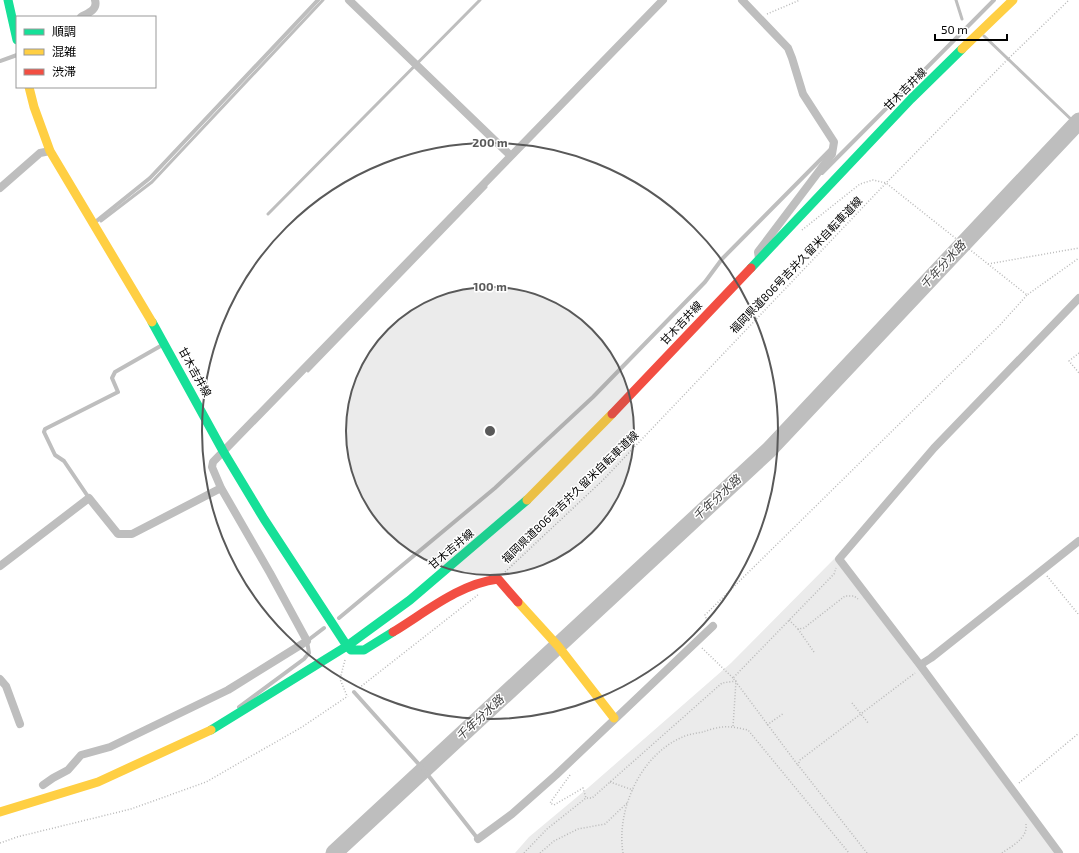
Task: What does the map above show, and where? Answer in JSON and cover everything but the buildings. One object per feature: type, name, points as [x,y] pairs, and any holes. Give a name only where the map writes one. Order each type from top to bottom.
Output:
[{"type":"main road","points":[[8,0],[16,36]]},
{"type":"main road","name":"甘木吉井線","points":[[29,88],[34,107],[50,151],[166,344],[223,451],[264,519],[349,648],[410,600],[523,504],[600,426],[911,99],[1013,0]]},
{"type":"main road","points":[[0,812],[98,782],[198,736],[349,648],[364,650],[466,587],[483,581],[498,579],[558,646],[614,718]]},
{"type":"street","points":[[83,16],[94,9],[96,4],[95,0]]},
{"type":"street","points":[[349,0],[511,156]]},
{"type":"street","points":[[43,785],[52,778],[68,770],[80,755],[110,747],[228,690],[307,641],[221,488],[212,467],[213,462],[662,0]]},
{"type":"street","points":[[742,0],[760,17],[788,48],[802,94],[834,142],[832,154],[758,252],[759,258]]},
{"type":"street","points":[[0,188],[40,154],[50,151]]},
{"type":"street","points":[[1059,853],[918,669],[839,559],[934,448],[1079,298]]},
{"type":"street","points":[[0,566],[90,498],[118,534],[132,534],[221,488]]},
{"type":"street","points":[[918,669],[1079,541]]},
{"type":"street","points":[[478,839],[512,814],[556,775],[614,718],[711,628]]},
{"type":"street","points":[[0,679],[6,686],[20,724]]},
{"type":"lane","points":[[93,224],[150,178],[318,0]]},
{"type":"lane","points":[[814,178],[828,167],[994,0]]},
{"type":"lane","points":[[0,61],[16,55]]},
{"type":"lane","points":[[339,618],[495,488],[593,397],[705,282],[722,259],[833,147]]},
{"type":"lane","points":[[90,498],[64,461],[55,455],[44,432],[45,429],[118,392],[112,378],[115,372],[166,344]]},
{"type":"lane","points":[[198,736],[304,659],[309,653],[307,641],[324,628]]},
{"type":"lane","points":[[354,692],[424,770],[478,839]]},
{"type":"path","points":[[760,17],[800,0]]},
{"type":"path","name":"福岡県道806号吉井久留米自転車道線","points":[[498,579],[603,480],[886,183],[1008,58],[1070,0]]},
{"type":"path","points":[[801,231],[860,184],[873,180],[886,183],[1028,295]]},
{"type":"path","points":[[988,264],[1079,248]]},
{"type":"path","points":[[711,628],[705,615],[1000,325],[1028,295],[1079,258]]},
{"type":"path","points":[[1079,353],[1069,361],[1079,373]]},
{"type":"path","points":[[733,678],[834,574],[839,559]]},
{"type":"path","points":[[1041,570],[1079,615]]},
{"type":"path","points":[[0,843],[17,837],[131,809],[206,782],[302,727],[354,692],[480,593]]},
{"type":"path","points":[[798,629],[804,628],[845,596],[854,596],[860,600]]},
{"type":"path","points":[[789,620],[798,629],[814,652]]},
{"type":"path","points":[[696,643],[736,681],[798,765],[867,853]]},
{"type":"path","points":[[347,696],[340,678],[349,648]]},
{"type":"path","points":[[798,765],[800,760],[918,669]]},
{"type":"path","points":[[733,727],[736,681]]},
{"type":"path","points":[[524,853],[547,829],[586,798],[592,798],[722,683],[736,681]]},
{"type":"path","points":[[852,703],[869,724]]},
{"type":"path","points":[[768,725],[784,713]]},
{"type":"path","points":[[623,853],[621,836],[628,802],[646,767],[667,747],[685,737],[711,729],[733,727],[748,730],[849,853]]},
{"type":"path","points":[[1011,789],[1079,733]]},
{"type":"path","points":[[570,775],[550,803],[554,805],[583,788],[586,798]]},
{"type":"path","points":[[609,782],[633,790]]},
{"type":"path","points":[[540,853],[554,841],[578,829],[605,824],[628,802]]},
{"type":"path","points":[[1002,853],[1023,837],[1027,830],[1026,822]]},
{"type":"shaded area","points":[[835,558],[1055,853],[515,853],[529,837],[589,787],[731,663]]},
{"type":"waterway","points":[[101,221],[152,182],[323,0]]},
{"type":"waterway","points":[[268,214],[480,0]]},
{"type":"waterway","points":[[956,0],[962,19]]},
{"type":"waterway","points":[[984,36],[1076,124]]},
{"type":"waterway","name":"千年分水路","points":[[334,853],[769,450],[1079,121]]},
{"type":"waterway","points":[[308,371],[486,187]]},
{"type":"traffic: fast","points":[[8,0],[16,36]]},
{"type":"traffic: fast","points":[[751,268],[911,99],[962,49]]},
{"type":"traffic: fast","points":[[152,322],[223,451],[264,519],[347,646],[351,650],[364,650],[393,632]]},
{"type":"traffic: fast","points":[[211,730],[347,646],[410,600],[527,500]]},
{"type":"traffic: slow","points":[[962,49],[1013,0]]},
{"type":"traffic: slow","points":[[29,88],[34,107],[50,151],[152,322]]},
{"type":"traffic: slow","points":[[527,500],[612,414]]},
{"type":"traffic: slow","points":[[518,602],[558,646],[614,718]]},
{"type":"traffic: slow","points":[[0,812],[98,782],[211,730]]},
{"type":"traffic: jam","points":[[612,414],[751,268]]},
{"type":"traffic: jam","points":[[393,632],[443,600],[484,582],[498,579],[518,602]]}]
